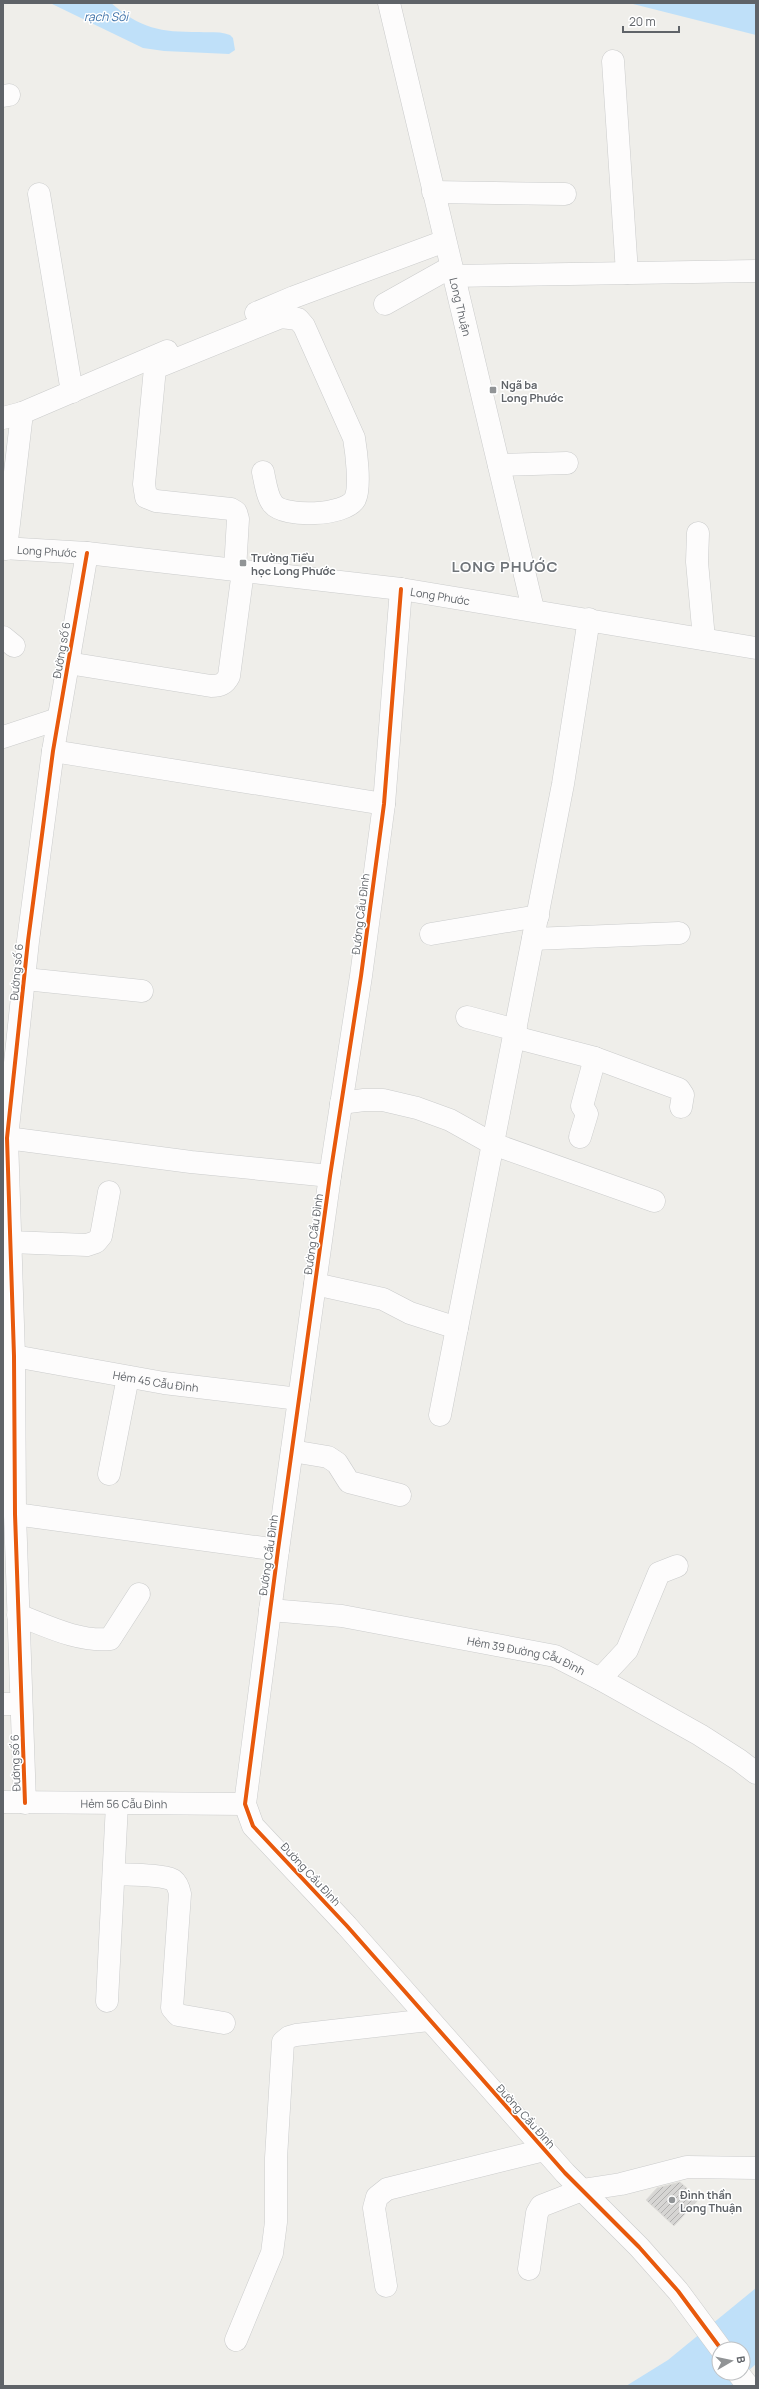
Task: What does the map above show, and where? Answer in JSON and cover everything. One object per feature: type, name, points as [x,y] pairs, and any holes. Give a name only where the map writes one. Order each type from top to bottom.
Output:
[{"type":"street","name":"Long Thuận","points":[[389,3],[533,610]]},
{"type":"street","points":[[612,62],[627,274]]},
{"type":"street","points":[[433,192],[565,194]]},
{"type":"street","points":[[39,194],[72,392]]},
{"type":"street","points":[[5,548],[12,416],[72,392],[294,297],[445,241]]},
{"type":"street","points":[[385,304],[452,272],[627,274],[756,271]]},
{"type":"street","points":[[68,662],[211,686],[218,686],[226,682],[229,676],[239,571],[238,519],[236,512],[231,509],[156,500],[146,497],[144,484],[154,368],[281,317],[298,319],[304,326],[354,438],[357,454],[356,498],[350,505],[328,513],[280,510],[272,504],[263,472]]},
{"type":"street","points":[[499,465],[567,463]]},
{"type":"street","points":[[698,533],[697,562],[704,639]]},
{"type":"street","name":"Long Phước","points":[[5,548],[87,553],[401,589],[589,619],[756,648]]},
{"type":"street","name":"Đường số 6","points":[[25,1803],[12,1704],[18,1615],[15,1514],[14,1356],[7,1265],[10,1242],[6,1144],[28,941],[53,751],[87,553]]},
{"type":"street","name":"Đường Cầu Đình","points":[[401,589],[384,804],[361,976],[330,1176],[278,1550],[246,1804],[252,1826],[347,1926],[544,2150],[639,2247],[678,2291],[714,2341]]},
{"type":"street","points":[[440,1415],[563,784],[589,619]]},
{"type":"street","points":[[3,737],[58,719]]},
{"type":"street","points":[[53,751],[384,804]]},
{"type":"street","points":[[431,934],[538,916]]},
{"type":"street","points":[[533,940],[679,933]]},
{"type":"street","points":[[25,979],[142,991]]},
{"type":"street","points":[[468,1017],[515,1034],[595,1058],[679,1089],[683,1095],[681,1107]]},
{"type":"street","points":[[580,1137],[587,1114],[582,1106],[595,1058]]},
{"type":"street","points":[[341,1103],[364,1100],[383,1100],[417,1108],[450,1120],[493,1144],[654,1201]]},
{"type":"street","points":[[6,1144],[330,1176]]},
{"type":"street","points":[[10,1242],[88,1245],[96,1242],[101,1236],[109,1192]]},
{"type":"street","points":[[315,1284],[383,1299],[410,1313],[457,1328]]},
{"type":"street","name":"Hẻm 45 Cẫu Đình","points":[[14,1356],[128,1376],[299,1399]]},
{"type":"street","points":[[109,1474],[128,1376]]},
{"type":"street","points":[[292,1450],[328,1457],[337,1463],[349,1482],[400,1495]]},
{"type":"street","points":[[15,1514],[278,1550]]},
{"type":"street","points":[[600,1679],[627,1650],[659,1573],[666,1568],[677,1566]]},
{"type":"street","points":[[18,1615],[82,1637],[97,1640],[110,1639],[139,1594]]},
{"type":"street","name":"Hẻm 39 Đường Cẫu Đình","points":[[270,1610],[342,1616],[555,1656],[600,1679],[719,1746],[756,1773]]},
{"type":"street","name":"Hẻm 56 Cẫu Đình","points":[[3,1802],[246,1804]]},
{"type":"street","points":[[107,2001],[117,1804]]},
{"type":"street","points":[[114,1874],[164,1878],[173,1880],[177,1885],[180,1894],[172,2008],[178,2015],[224,2023]]},
{"type":"street","points":[[236,2340],[272,2253],[276,2222],[276,2158],[283,2042],[289,2037],[296,2035],[429,2020]]},
{"type":"street","points":[[386,2286],[374,2208],[377,2197],[387,2188],[544,2150]]},
{"type":"street","points":[[530,2269],[537,2213],[541,2206],[582,2190],[621,2184],[687,2167],[756,2168]]},
{"type":"water","name":"rạch Sỏi","points":[[50,3],[111,3],[122,12],[142,24],[162,30],[230,35],[233,38],[235,50],[229,54],[164,51],[143,48]]},
{"type":"water","points":[[629,3],[756,3],[756,35]]},
{"type":"water","points":[[756,2288],[756,2364],[751,2368],[751,2341],[711,2341],[711,2381],[737,2381],[731,2386],[626,2386],[668,2360]]},
{"type":"building","name":"Đình thần Long Thuận","points":[[680,2182],[699,2199],[674,2226],[646,2200],[657,2188]]},
{"type":"cycle path","points":[[25,1803],[15,1514],[14,1356],[7,1138],[28,941],[53,751],[87,553]]},
{"type":"cycle path","points":[[401,589],[384,804],[361,976],[330,1176],[278,1550],[245,1804],[253,1826],[347,1926],[565,2173],[639,2247],[678,2291],[715,2341]]},
{"type":"place","name":"Ngã ba Long Phước","points":[[493,390]]},
{"type":"place","name":"Trường Tiểu học Long Phước","points":[[243,563]]},
{"type":"place","name":"Đình thần Long Thuận","points":[[672,2200]]},
{"type":"district","name":"LONG PHƯỚC","points":[[505,566]]}]
